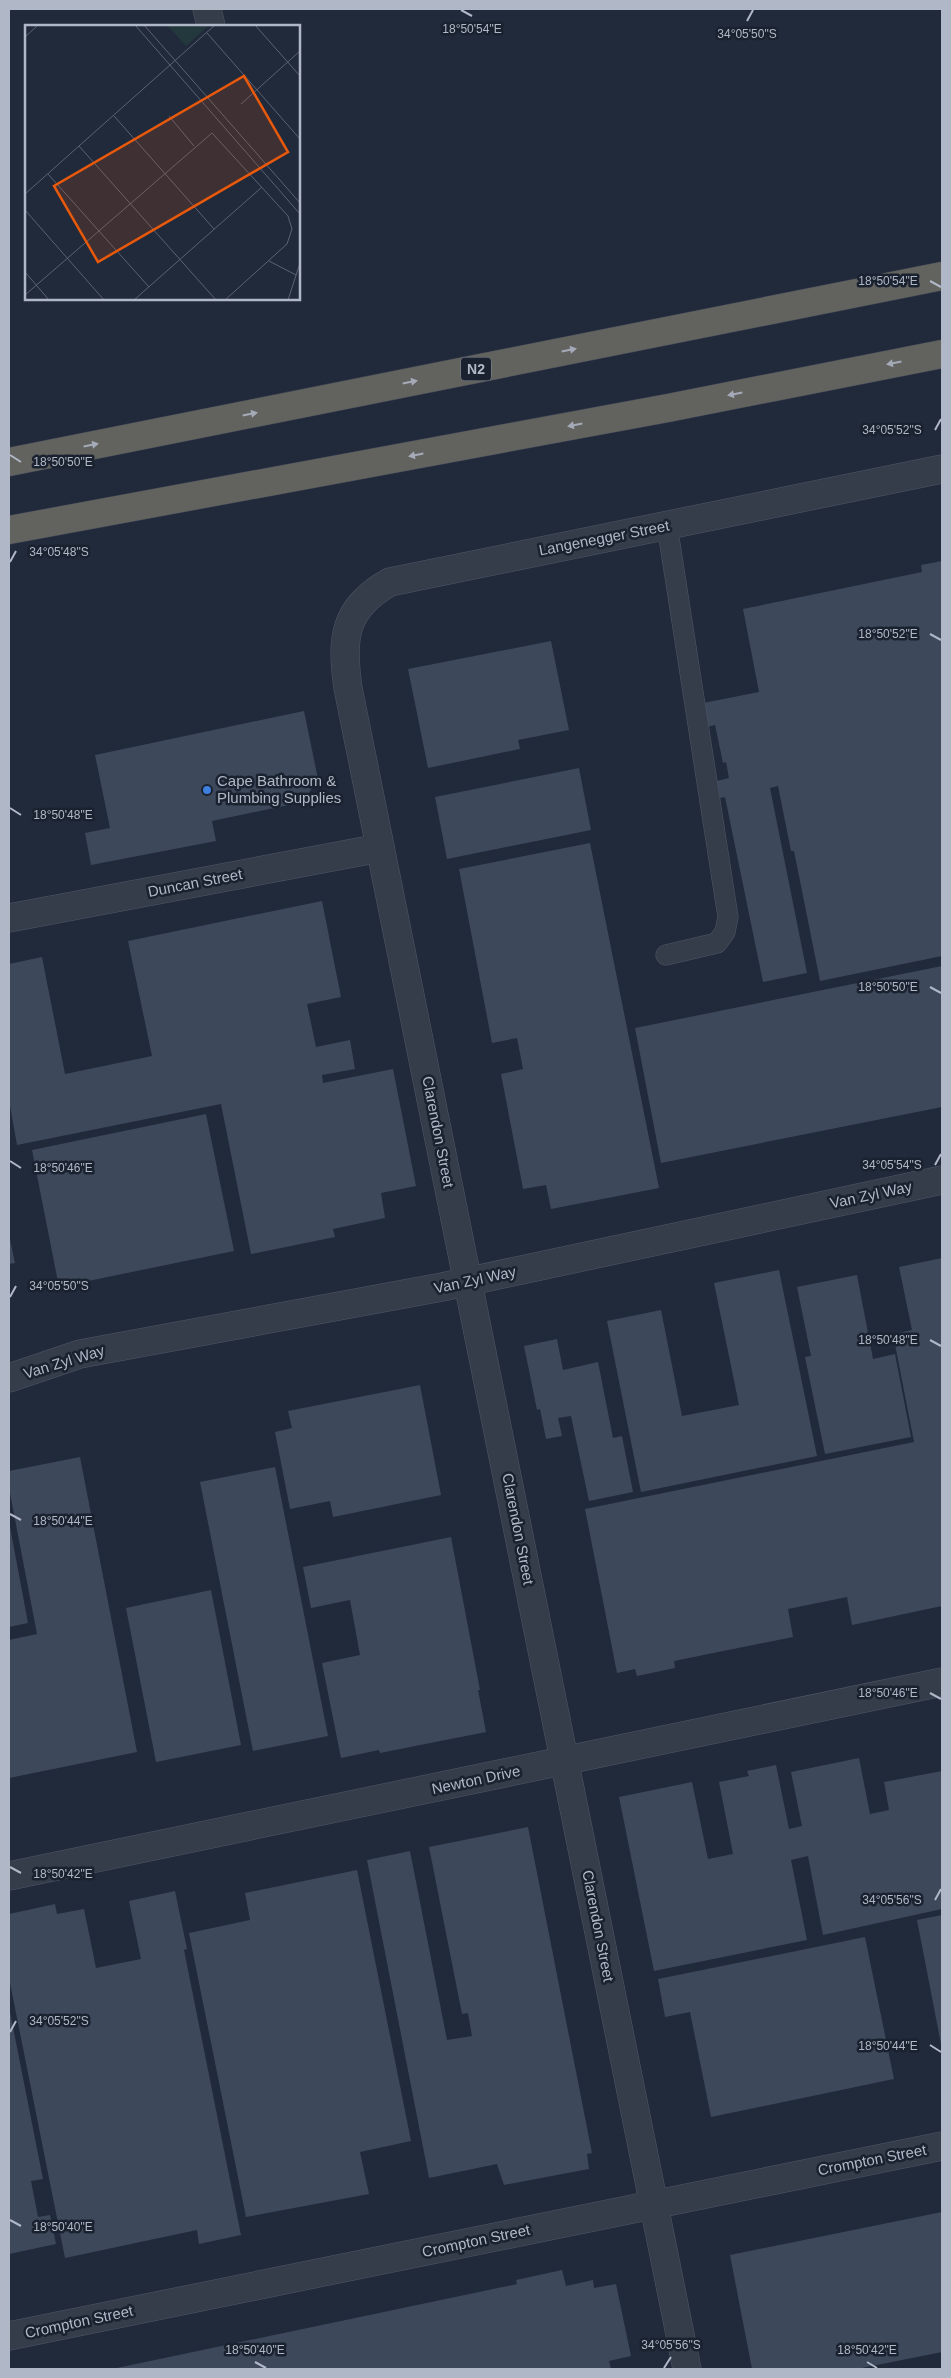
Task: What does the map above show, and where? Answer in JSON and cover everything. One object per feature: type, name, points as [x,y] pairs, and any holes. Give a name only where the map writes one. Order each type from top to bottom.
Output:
[{"type":"highway","name":"N2","points":[[9,462],[942,276]]},
{"type":"highway","points":[[9,530],[659,409],[942,354]]},
{"type":"street","points":[[207,9],[211,25]]},
{"type":"street","name":"Langenegger Street","points":[[348,688],[344,660],[344,640],[349,622],[359,605],[373,591],[390,582],[942,469]]},
{"type":"street","name":"Clarendon Street","points":[[348,688],[687,2369]]},
{"type":"street","name":"Duncan Street","points":[[9,918],[380,848]]},
{"type":"street","name":"Van Zyl Way","points":[[9,1378],[80,1354],[468,1282],[942,1180]]},
{"type":"street","name":"Newton Drive","points":[[9,1876],[942,1682]]},
{"type":"street","name":"Crompton Street","points":[[9,2336],[942,2146]]},
{"type":"lane","points":[[666,955],[717,942],[725,932],[728,916],[667,525]]},
{"type":"building","points":[[942,561],[942,956],[820,981],[794,851],[791,851],[778,786],[770,788],[807,973],[763,982],[725,797],[720,798],[717,781],[729,778],[726,762],[723,763],[715,725],[708,727],[703,703],[759,692],[743,609],[922,572],[921,565]]},
{"type":"building","points":[[551,641],[569,730],[518,740],[520,749],[428,768],[408,669]]},
{"type":"building","name":"Cape Bathroom & Plumbing Supplies","points":[[304,711],[318,779],[303,802],[212,821],[216,841],[91,865],[85,833],[110,828],[95,755]]},
{"type":"building","points":[[579,768],[591,830],[447,859],[435,797]]},
{"type":"building","points":[[590,843],[659,1188],[551,1209],[546,1185],[523,1189],[501,1074],[523,1069],[517,1038],[492,1043],[459,869]]},
{"type":"building","points":[[322,901],[341,997],[307,1004],[316,1047],[350,1040],[355,1069],[322,1075],[323,1083],[393,1069],[416,1186],[381,1193],[385,1218],[333,1229],[335,1237],[251,1254],[221,1104],[17,1145],[9,1100],[9,964],[42,957],[65,1074],[152,1056],[128,941]]},
{"type":"building","points":[[942,966],[942,1107],[661,1163],[635,1028]]},
{"type":"building","points":[[206,1114],[234,1251],[59,1287],[32,1150]]},
{"type":"building","points":[[9,1235],[15,1263],[9,1264]]},
{"type":"building","points":[[942,1258],[942,1606],[852,1625],[847,1597],[788,1609],[793,1637],[674,1661],[675,1668],[637,1676],[635,1669],[617,1673],[585,1509],[914,1442],[893,1334],[912,1330],[899,1267]]},
{"type":"building","points":[[779,1270],[817,1456],[641,1492],[607,1321],[661,1310],[682,1416],[739,1405],[714,1283]]},
{"type":"building","points":[[857,1275],[873,1359],[895,1354],[911,1437],[825,1454],[805,1357],[811,1356],[797,1287]]},
{"type":"building","points":[[557,1339],[563,1370],[598,1362],[613,1438],[622,1436],[633,1492],[589,1501],[571,1416],[558,1418],[562,1436],[546,1439],[540,1409],[537,1410],[524,1346]]},
{"type":"building","points":[[420,1385],[441,1495],[333,1517],[330,1501],[290,1509],[275,1432],[292,1428],[288,1411]]},
{"type":"building","points":[[80,1457],[137,1752],[9,1778],[9,1640],[37,1634],[9,1488],[9,1471]]},
{"type":"building","points":[[275,1467],[328,1736],[253,1751],[200,1482]]},
{"type":"building","points":[[9,1528],[28,1623],[9,1627]]},
{"type":"building","points":[[451,1537],[480,1690],[478,1690],[486,1732],[380,1753],[379,1750],[341,1758],[322,1663],[360,1655],[350,1600],[311,1608],[303,1567]]},
{"type":"building","points":[[211,1590],[241,1745],[156,1762],[126,1608]]},
{"type":"building","points":[[859,1758],[870,1814],[889,1810],[884,1782],[942,1771],[942,1909],[823,1935],[808,1856],[791,1860],[807,1940],[654,1971],[619,1797],[692,1782],[708,1859],[733,1854],[719,1782],[749,1776],[747,1771],[776,1765],[789,1829],[802,1826],[791,1772]]},
{"type":"building","points":[[528,1827],[592,2153],[587,2154],[589,2169],[504,2185],[497,2164],[429,2178],[367,1860],[410,1851],[447,2040],[472,2036],[468,2013],[462,2014],[429,1847]]},
{"type":"building","points":[[357,1870],[411,2141],[360,2152],[369,2194],[246,2217],[189,1933],[250,1920],[245,1893]]},
{"type":"building","points":[[175,1891],[187,1949],[184,1950],[241,2235],[199,2244],[197,2230],[65,2258],[9,1978],[9,1914],[55,1904],[57,1914],[84,1909],[96,1968],[141,1959],[129,1901]]},
{"type":"building","points":[[942,1915],[942,2043],[941,2044],[917,1920]]},
{"type":"building","points":[[865,1937],[894,2079],[711,2117],[690,2012],[665,2017],[658,1979]]},
{"type":"building","points":[[9,2007],[43,2179],[31,2181],[38,2217],[50,2215],[56,2244],[9,2254]]},
{"type":"building","points":[[942,2212],[942,2352],[857,2369],[752,2369],[730,2255]]},
{"type":"building","points":[[562,2270],[566,2286],[593,2280],[594,2288],[616,2284],[631,2356],[609,2361],[611,2369],[112,2369],[517,2284],[516,2280]]},
{"type":"place","name":"Cape Bathroom & Plumbing Supplies","points":[[207,790]]}]
